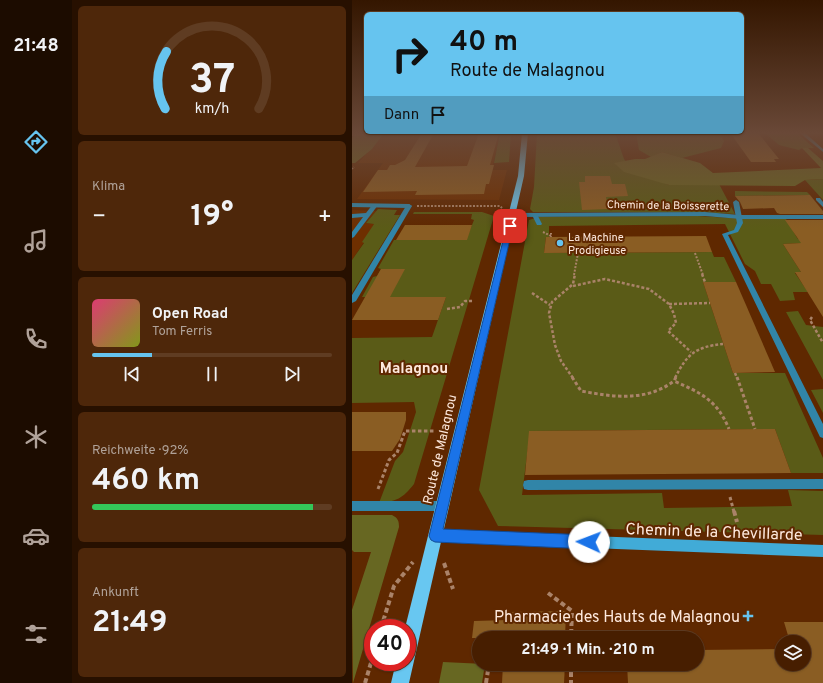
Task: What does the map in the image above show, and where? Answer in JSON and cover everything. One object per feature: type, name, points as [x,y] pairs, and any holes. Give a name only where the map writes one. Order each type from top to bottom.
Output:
[{"type":"main road","name":"Route de Malagnou","points":[[415,619],[512,215],[522,165]]},
{"type":"main road","points":[[400,683],[403,671]]},
{"type":"street","points":[[818,199],[823,205]]},
{"type":"street","points":[[736,202],[740,223],[736,231],[725,234],[823,434]]},
{"type":"street","points":[[352,205],[409,206],[352,301]]},
{"type":"street","points":[[352,236],[375,205]]},
{"type":"street","name":"Chemin de la Boisserette","points":[[512,215],[705,214],[740,217],[823,217]]},
{"type":"street","points":[[535,215],[539,224]]},
{"type":"street","points":[[352,216],[367,216]]},
{"type":"street","points":[[528,486],[823,484]]},
{"type":"street","points":[[352,506],[443,506]]},
{"type":"street","name":"Chemin de la Chevillarde","points":[[435,536],[823,551]]},
{"type":"path","points":[[409,206],[500,206],[512,215]]},
{"type":"path","points":[[695,252],[705,282]]},
{"type":"path","points":[[572,286],[576,272],[578,253]]},
{"type":"path","points":[[691,352],[668,331],[676,323],[674,314],[669,304],[654,291],[643,287],[605,279],[572,286],[555,298],[550,305],[549,313],[555,345],[567,371],[581,390],[621,397],[656,392],[670,385],[674,381],[681,366],[691,352],[707,346],[723,344]]},
{"type":"path","points":[[532,293],[550,305]]},
{"type":"path","points":[[447,309],[460,306],[465,301],[473,301]]},
{"type":"path","points":[[669,304],[710,303]]},
{"type":"path","points":[[812,317],[810,320],[823,343]]},
{"type":"path","points":[[736,373],[755,429]]},
{"type":"path","points":[[674,381],[712,400],[722,413],[729,429]]},
{"type":"path","points":[[378,489],[389,460],[397,453],[405,431],[435,431]]},
{"type":"path","points":[[726,484],[737,522]]},
{"type":"path","points":[[384,619],[394,586],[417,558]]},
{"type":"path","points":[[548,593],[572,611],[571,631]]},
{"type":"path","points":[[365,683],[369,671]]},
{"type":"path","points":[[486,683],[488,671]]},
{"type":"path","points":[[571,671],[571,683]]},
{"type":"shaded area","points":[[382,165],[493,165],[492,170],[507,170],[499,200],[357,199]]},
{"type":"shaded area","points":[[535,165],[628,165],[633,171],[669,185],[719,184],[735,214],[702,212],[533,212],[530,209],[534,187]]},
{"type":"shaded area","points":[[616,165],[702,165],[713,173],[821,168],[818,165],[823,165],[823,179],[805,180],[795,186],[669,185],[624,172]]},
{"type":"shaded area","points":[[823,179],[823,200],[805,180]]},
{"type":"shaded area","points":[[735,191],[807,192],[810,195],[735,196]]},
{"type":"shaded area","points":[[378,209],[397,210],[394,215],[400,215],[352,293],[352,260],[364,243],[362,242],[374,224],[366,223]]},
{"type":"shaded area","points":[[352,210],[376,211],[366,223],[374,224],[352,260]]},
{"type":"shaded area","points":[[414,212],[482,212],[494,216],[414,484],[399,498],[379,503],[395,461],[403,452],[416,412],[414,402],[352,403],[352,338],[432,337],[446,297],[362,297],[373,277],[377,276],[381,269],[378,268],[394,240],[466,240],[474,220],[471,219],[472,214],[413,214]]},
{"type":"shaded area","points":[[698,216],[745,219],[786,219],[798,239],[801,239],[804,243],[783,244],[801,272],[795,273],[808,292],[793,292],[795,300],[780,301],[771,284],[761,284],[755,271],[745,264],[725,224],[549,226],[549,237],[546,237],[544,253],[712,252],[714,257],[724,257],[736,282],[703,282],[733,373],[785,373],[823,458],[823,473],[791,473],[775,429],[530,431],[522,495],[662,493],[664,508],[792,506],[788,490],[823,491],[823,535],[498,526],[479,490],[529,220],[539,217]]},
{"type":"shaded area","points":[[798,311],[806,325],[823,327],[823,380],[786,312]]},
{"type":"shaded area","points":[[823,389],[823,413],[811,390]]},
{"type":"shaded area","points":[[352,515],[392,515],[396,517],[399,527],[372,619],[364,619],[364,646],[353,683],[352,610],[371,552],[354,552],[352,550]]},
{"type":"shaded area","points":[[443,662],[472,663],[472,671],[484,671],[482,683],[439,683]]},
{"type":"building","points":[[390,165],[416,165],[415,167],[494,165],[489,184],[486,184],[484,194],[415,195],[417,191],[363,192],[378,170],[387,170]]},
{"type":"building","points":[[585,176],[610,176],[612,184],[625,184],[628,196],[606,197],[608,209],[582,210],[579,182],[585,182]]},
{"type":"building","points":[[810,195],[823,211],[823,214],[780,214],[777,213],[774,208],[743,209],[735,196]]},
{"type":"building","points":[[785,220],[823,220],[823,317],[795,272],[801,272],[783,244],[801,243]]},
{"type":"building","points":[[405,225],[472,225],[467,240],[396,240]]},
{"type":"building","points":[[706,236],[712,252],[544,253],[546,237]]},
{"type":"building","points":[[381,269],[405,269],[390,297],[446,297],[438,320],[352,320]]},
{"type":"building","points":[[703,282],[736,282],[775,372],[733,373]]},
{"type":"building","points":[[352,412],[406,412],[406,420],[400,439],[392,451],[352,451]]},
{"type":"building","points":[[775,429],[791,473],[525,475],[529,431]]},
{"type":"building","points":[[566,611],[565,631],[473,631],[474,621],[508,620],[509,612]]},
{"type":"building","points":[[784,622],[823,622],[823,683],[628,683],[627,671],[704,671],[704,650],[775,649],[775,671],[811,671],[811,635],[788,635]]},
{"type":"building","points":[[503,671],[565,671],[564,683],[502,683]]},
{"type":"place","name":"La Machine Prodigieuse","points":[[560,243]]},
{"type":"place","name":"Pharmacie des Hauts de Malagnou","points":[[748,616]]},
{"type":"district","name":"Malagnou","points":[[414,368]]},
{"type":"route","points":[[510,226],[444,504],[435,536],[589,542]]}]
